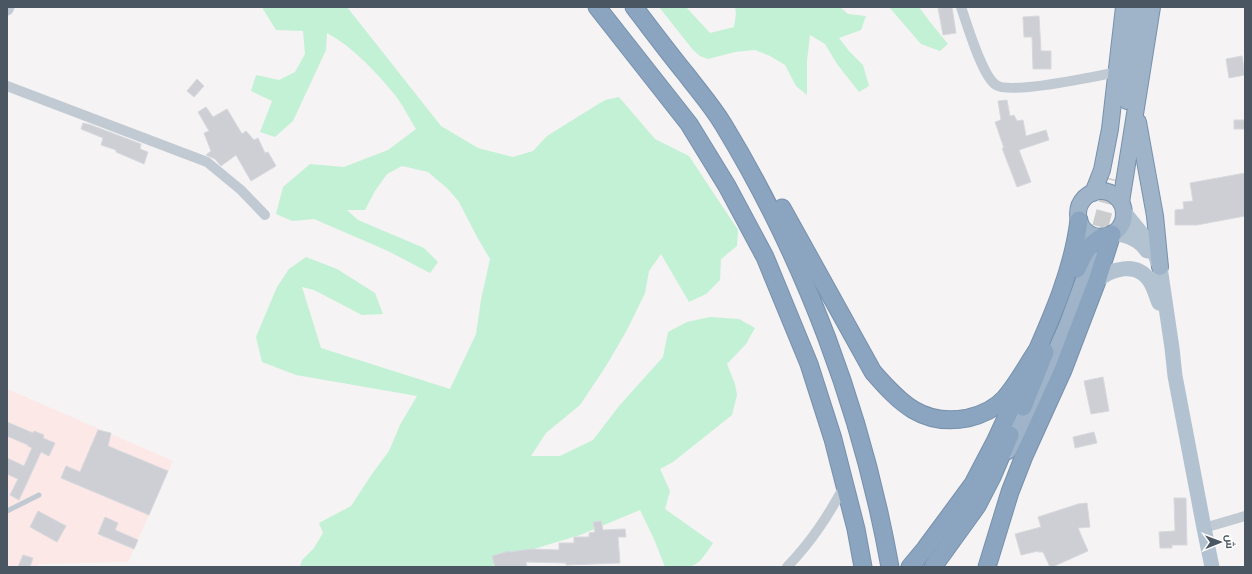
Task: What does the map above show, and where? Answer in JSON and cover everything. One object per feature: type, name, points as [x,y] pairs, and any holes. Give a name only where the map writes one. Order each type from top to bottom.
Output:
[{"type":"highway","points":[[597,7],[689,124],[727,186],[764,257],[809,364],[833,439],[856,529],[863,567]]},
{"type":"highway","points":[[634,7],[708,103],[777,200],[826,286],[854,341],[873,372],[890,392],[906,406],[921,415],[937,419],[955,420],[974,416],[989,410],[1004,398],[1036,352]]},
{"type":"highway","points":[[1093,193],[1106,153],[1110,129],[1124,7]]},
{"type":"highway","points":[[1113,180],[1128,98],[1138,7]]},
{"type":"highway","points":[[977,506],[992,477],[1033,383],[1083,254],[1090,245],[1110,235],[1122,224],[1122,207],[1152,7]]},
{"type":"highway","points":[[1136,110],[1155,216],[1160,267]]},
{"type":"highway","points":[[722,124],[754,179],[790,249],[823,329],[842,381],[866,462],[882,523],[890,567]]},
{"type":"highway","points":[[1110,235],[1095,236],[1088,233],[1082,227],[1079,220],[1078,214],[1080,207],[1087,196],[1093,193],[1105,191],[1112,194],[1122,207]]},
{"type":"highway","points":[[910,567],[926,549],[973,484],[995,442],[1036,352],[1069,269],[1076,243],[1079,220]]},
{"type":"highway","points":[[987,567],[1010,492],[1024,456],[1063,370],[1097,281],[1110,235]]},
{"type":"highway","points":[[933,567],[977,506],[997,474],[1045,376],[1067,326],[1092,258]]},
{"type":"highway","points":[[987,567],[1020,448],[1045,376]]},
{"type":"main road","points":[[1122,207],[1151,245],[1160,267],[1175,376],[1212,567]]},
{"type":"main road","points":[[1110,235],[1135,239],[1147,250],[1152,260],[1161,306],[1167,350],[1175,376]]},
{"type":"main road","points":[[1097,281],[1106,274],[1117,270],[1128,268],[1138,270],[1150,280],[1161,306]]},
{"type":"street","points":[[961,7],[986,75],[995,85],[1002,88],[1026,88],[1117,72]]},
{"type":"street","points":[[7,86],[207,162],[241,190],[266,215]]},
{"type":"street","points":[[787,567],[806,547],[828,515],[845,485]]},
{"type":"street","points":[[1204,528],[1245,516]]},
{"type":"lane","points":[[7,510],[39,495]]},
{"type":"shaded area","points":[[7,389],[173,461],[128,562],[38,564],[37,567],[7,567]]},
{"type":"green space","points":[[263,7],[347,7],[441,126],[478,148],[513,157],[533,151],[547,136],[605,100],[619,97],[655,139],[689,156],[738,230],[737,246],[721,259],[720,280],[706,294],[689,302],[661,254],[649,271],[645,293],[627,330],[606,366],[580,405],[546,433],[531,456],[560,456],[593,440],[619,406],[663,357],[668,332],[687,322],[710,317],[739,319],[755,328],[746,344],[727,364],[735,384],[737,395],[732,415],[673,462],[660,469],[670,491],[665,509],[713,543],[698,562],[689,567],[665,567],[640,510],[580,535],[517,554],[490,567],[300,567],[302,560],[314,548],[323,533],[319,523],[351,506],[389,451],[400,425],[417,396],[296,375],[262,362],[256,337],[277,287],[289,269],[306,257],[337,269],[375,293],[383,314],[362,315],[314,290],[302,287],[321,348],[450,389],[476,334],[481,300],[490,259],[459,202],[448,189],[428,172],[402,166],[387,174],[375,191],[365,210],[347,210],[358,220],[424,248],[438,262],[430,273],[388,251],[314,219],[292,221],[276,214],[283,187],[310,164],[344,167],[388,150],[416,129],[398,99],[380,78],[346,45],[327,33],[326,50],[293,121],[275,137],[260,132],[272,101],[251,91],[256,75],[279,80],[295,72],[305,54],[303,31],[276,30]]},
{"type":"green space","points":[[659,7],[686,7],[710,33],[734,27],[736,14],[735,7],[840,7],[848,14],[866,16],[861,30],[839,38],[863,65],[869,86],[859,92],[837,64],[825,44],[810,35],[807,61],[807,95],[796,86],[785,65],[770,56],[755,50],[735,52],[708,59],[700,56],[693,50]]},
{"type":"green space","points":[[889,7],[919,7],[948,44],[940,51],[921,44]]},
{"type":"building","points":[[952,7],[956,33],[943,35],[938,8]]},
{"type":"building","points":[[1039,16],[1041,51],[1051,51],[1051,69],[1033,69],[1032,37],[1024,37],[1023,17]]},
{"type":"building","points":[[1242,56],[1245,75],[1229,78],[1226,59]]},
{"type":"building","points":[[197,79],[204,86],[194,97],[187,91]]},
{"type":"building","points":[[1007,100],[1010,116],[1014,115],[1017,121],[1023,120],[1026,136],[1046,130],[1049,140],[1019,150],[1031,182],[1017,187],[1002,148],[1004,148],[995,122],[1001,120],[998,101]]},
{"type":"building","points":[[206,107],[213,117],[227,109],[242,134],[246,131],[254,140],[258,138],[265,153],[268,152],[276,166],[251,181],[236,155],[221,166],[215,159],[206,155],[211,151],[204,133],[209,131],[198,112]]},
{"type":"building","points":[[1234,120],[1245,120],[1245,129],[1234,129]]},
{"type":"building","points":[[83,123],[141,144],[140,149],[148,152],[144,164],[116,152],[116,150],[101,145],[103,138],[81,129]]},
{"type":"building","points":[[1245,173],[1245,216],[1197,225],[1175,225],[1175,210],[1184,209],[1183,202],[1193,201],[1190,183]]},
{"type":"building","points":[[1103,377],[1109,411],[1091,414],[1084,381]]},
{"type":"building","points":[[7,422],[33,433],[34,431],[44,435],[43,438],[55,443],[49,456],[41,452],[19,500],[10,495],[18,479],[7,474],[7,458],[24,466],[32,448],[7,436]]},
{"type":"building","points":[[98,430],[111,433],[108,446],[168,471],[149,515],[61,478],[66,466],[80,472]]},
{"type":"building","points":[[1094,432],[1097,443],[1075,448],[1073,437]]},
{"type":"building","points":[[1174,498],[1186,498],[1187,545],[1172,545],[1172,548],[1160,548],[1159,532],[1175,531]]},
{"type":"building","points":[[1087,503],[1090,527],[1078,528],[1088,551],[1052,567],[1050,567],[1043,552],[1038,551],[1021,555],[1015,534],[1041,527],[1038,517],[1078,504]]},
{"type":"building","points":[[38,511],[66,526],[57,542],[30,527]]},
{"type":"building","points":[[105,517],[118,523],[115,530],[138,540],[134,549],[98,534]]},
{"type":"building","points":[[601,521],[603,530],[625,529],[626,537],[618,537],[620,563],[566,565],[566,563],[526,562],[527,567],[495,567],[492,556],[509,551],[532,549],[559,550],[559,543],[574,543],[574,537],[589,537],[589,533],[595,532],[593,522]]},
{"type":"building","points":[[23,555],[33,558],[30,567],[18,567]]},
{"type":"tunnel","points":[[1094,250],[1113,179]]}]
